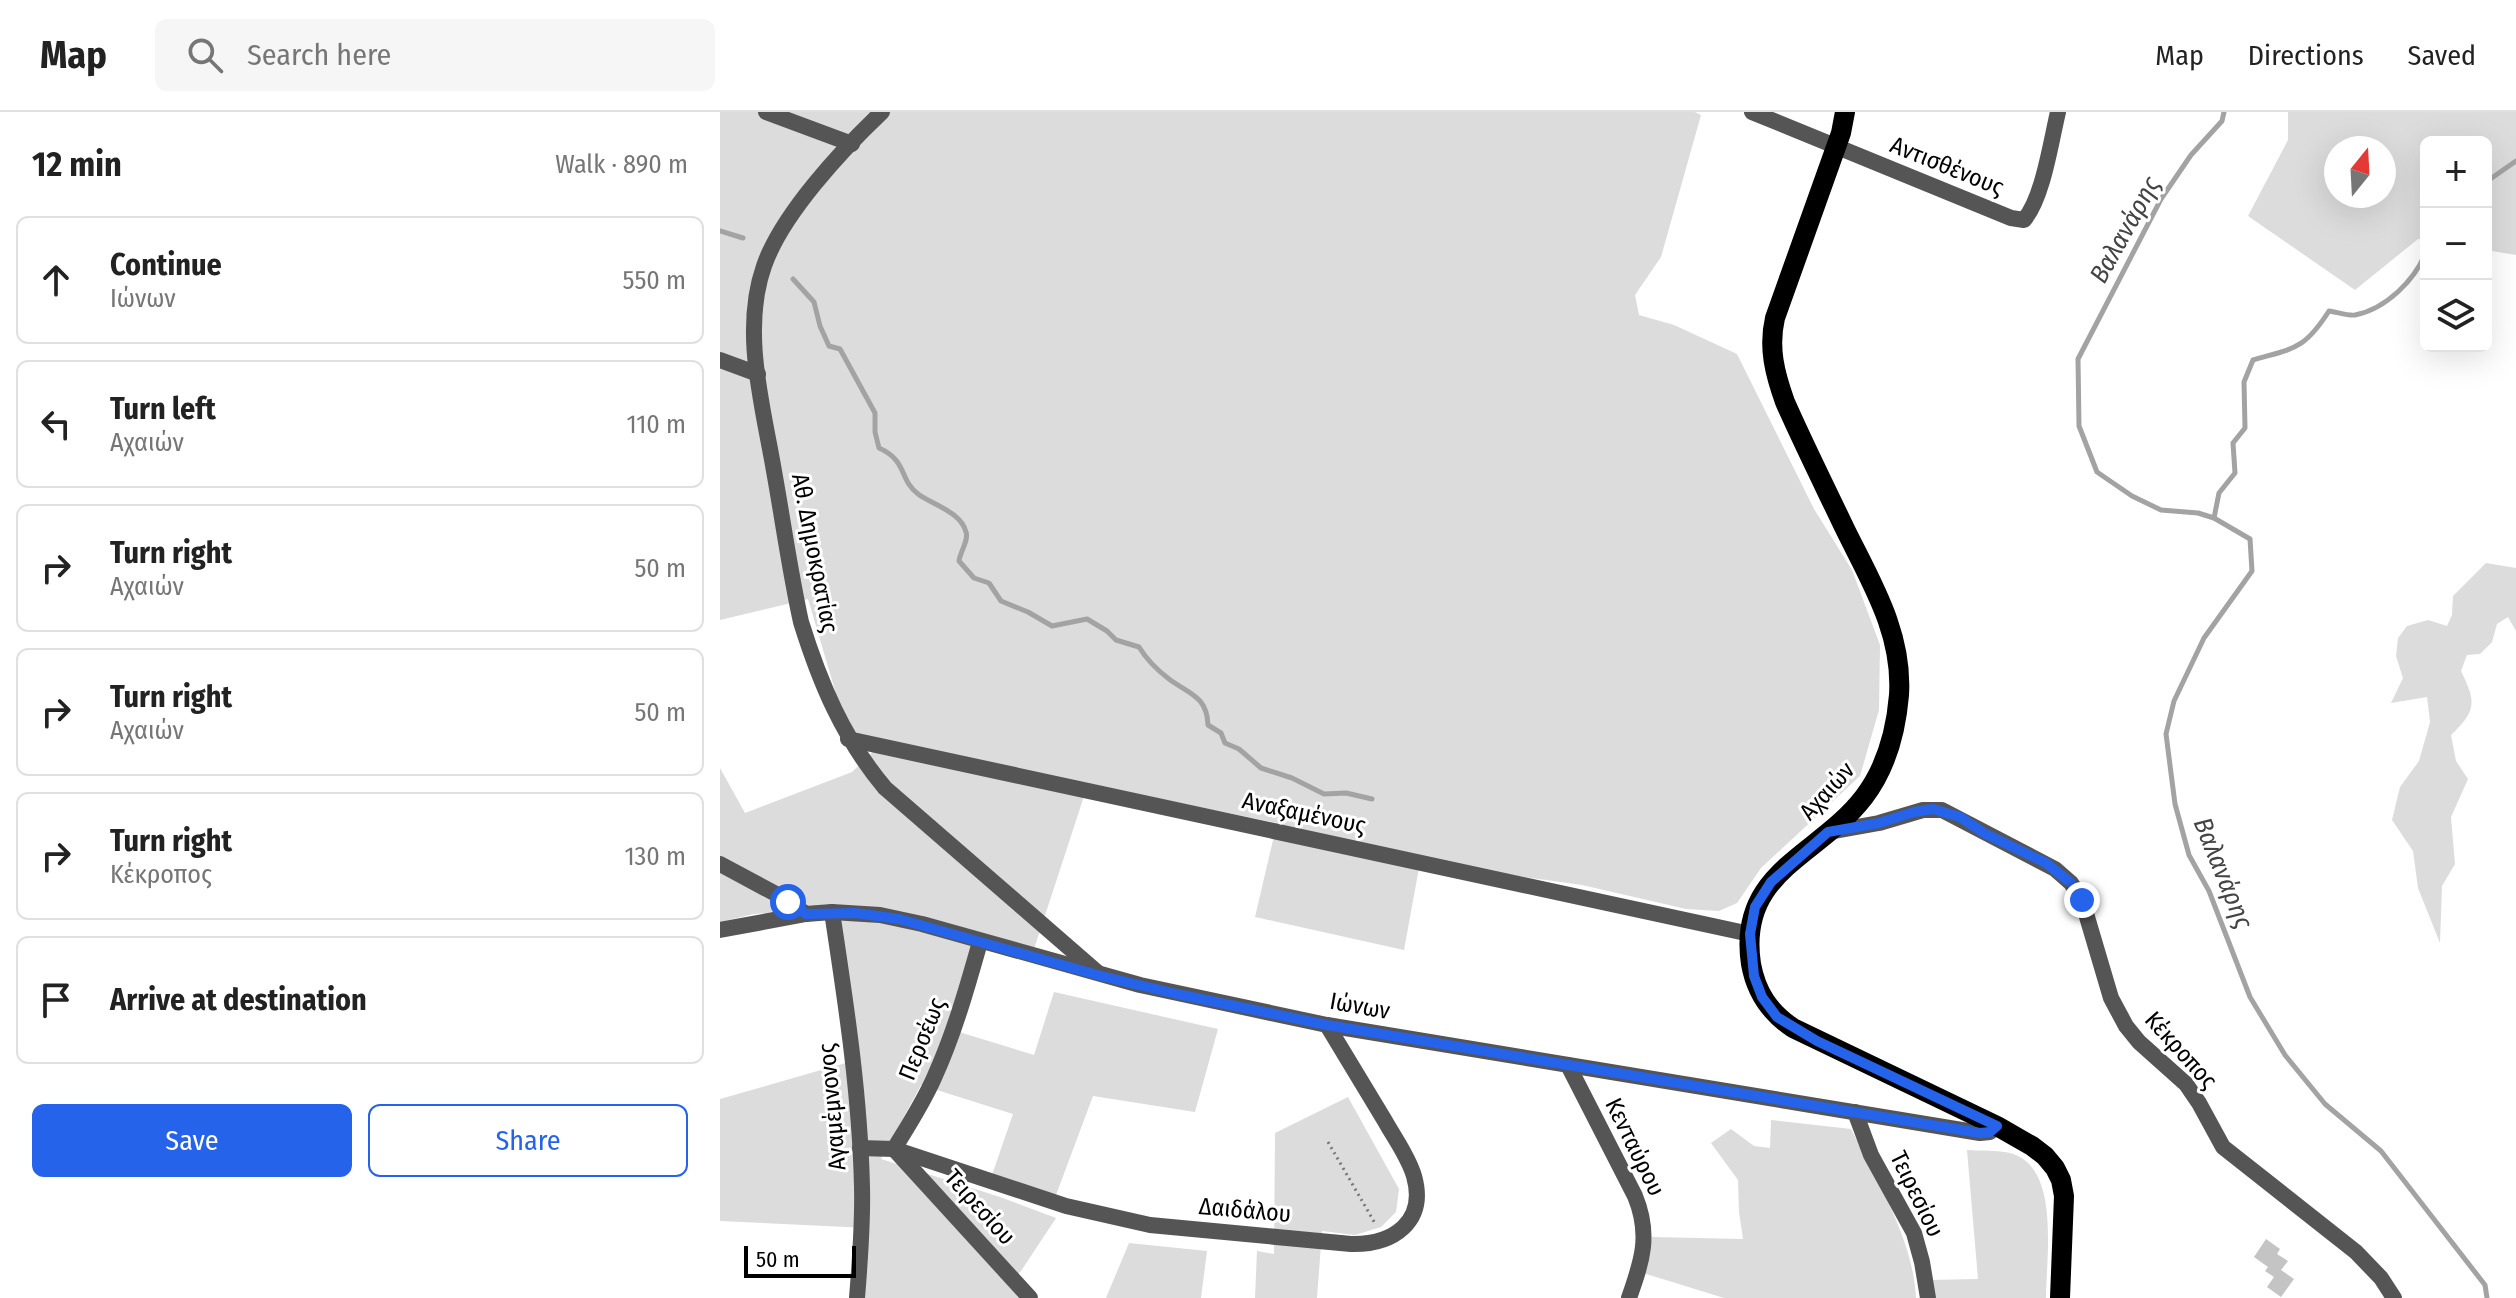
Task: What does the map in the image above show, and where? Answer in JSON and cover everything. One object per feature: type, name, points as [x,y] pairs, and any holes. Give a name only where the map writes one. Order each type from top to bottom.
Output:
[{"type":"main road","name":"Αχαιών","points":[[1845,112],[1841,133],[1778,306],[1772,332],[1772,356],[1785,402],[1889,621],[1898,663],[1899,692],[1895,728],[1882,767],[1863,798],[1765,888],[1752,914],[1751,962],[1757,987],[1766,1004],[1782,1020],[1817,1041],[1997,1126],[2045,1156],[2061,1180],[2064,1212],[2060,1298]]},
{"type":"street","points":[[766,112],[852,144]]},
{"type":"street","name":"Αθ. Δημοκρατίας","points":[[882,112],[808,194],[780,235],[767,258],[754,307],[758,374],[801,622],[821,683],[848,739],[873,774],[893,796],[1101,976]]},
{"type":"street","points":[[1752,112],[1836,146]]},
{"type":"street","name":"Αντισθένους","points":[[1836,146],[2011,218],[2024,220],[2032,211],[2037,196],[2058,112]]},
{"type":"street","points":[[720,360],[758,374]]},
{"type":"street","name":"Αναξαμένους","points":[[848,739],[1750,934]]},
{"type":"street","name":"Κέκροπος","points":[[1828,832],[1879,823],[1923,810],[1942,810],[2063,875],[2082,900],[2111,998],[2126,1026],[2139,1042],[2186,1084],[2223,1147],[2356,1252],[2381,1278],[2394,1298]]},
{"type":"street","points":[[720,864],[806,914]]},
{"type":"street","name":"Αγαμέμνονος","points":[[832,912],[850,1034],[860,1148],[862,1222],[857,1298]]},
{"type":"street","name":"Ιώνων","points":[[720,930],[806,914],[868,914],[899,919],[1101,976],[1327,1025],[1980,1133],[1990,1132],[1997,1126]]},
{"type":"street","name":"Περσέως","points":[[894,1149],[940,1065],[980,942]]},
{"type":"street","points":[[1327,1025],[1405,1155],[1416,1183],[1414,1207],[1408,1222],[1399,1233],[1376,1242]]},
{"type":"street","name":"Κενταύρου","points":[[1568,1065],[1635,1196],[1642,1216],[1643,1252],[1629,1298]]},
{"type":"street","name":"Τειρεσίου","points":[[1855,1112],[1871,1155],[1914,1233],[1928,1298]]},
{"type":"street","name":"Δαιδάλου","points":[[860,1148],[894,1149],[1066,1206],[1150,1225],[1351,1244],[1376,1242]]},
{"type":"street","name":"Τειρεσίου","points":[[894,1149],[1030,1298]]},
{"type":"path","points":[[1328,1142],[1376,1224],[1376,1242]]},
{"type":"shaded area","points":[[720,112],[1695,112],[1701,115],[1661,257],[1635,295],[1639,315],[1674,325],[1737,354],[1814,509],[1852,570],[1880,645],[1879,710],[1860,776],[1761,868],[1737,903],[1719,911],[1686,909],[1582,885],[1421,857],[1404,950],[1255,917],[1277,823],[1088,784],[1034,949],[977,937],[946,1028],[1034,1055],[1054,992],[1218,1029],[1195,1112],[1093,1096],[1056,1195],[992,1175],[1013,1114],[921,1085],[881,1159],[1056,1218],[1021,1271],[1008,1285],[1019,1298],[862,1298],[868,1228],[720,1221],[720,1099],[856,1060],[835,907],[754,914],[720,922],[720,768],[745,813],[852,772],[885,740],[858,735],[842,714],[808,599],[720,620]]},
{"type":"shaded area","points":[[2288,112],[2516,112],[2516,255],[2492,251],[2492,136],[2420,136],[2420,239],[2355,290],[2248,216],[2288,140]]},
{"type":"shaded area","points":[[2486,563],[2516,568],[2516,631],[2508,617],[2497,624],[2492,642],[2480,654],[2467,655],[2461,671],[2471,698],[2470,712],[2451,735],[2456,761],[2468,779],[2451,817],[2455,864],[2442,886],[2440,943],[2418,888],[2413,851],[2392,820],[2400,787],[2419,761],[2430,722],[2427,697],[2391,703],[2403,678],[2396,656],[2398,638],[2407,626],[2428,620],[2447,626],[2452,615],[2453,596]]},
{"type":"shaded area","points":[[1348,1097],[1399,1189],[1396,1212],[1381,1227],[1355,1235],[1322,1231],[1317,1298],[1255,1298],[1257,1251],[1274,1254],[1275,1133]]},
{"type":"shaded area","points":[[1771,1120],[1851,1129],[1901,1232],[1916,1298],[1724,1298],[1643,1273],[1652,1237],[1743,1239],[1738,1180],[1711,1143],[1731,1129],[1754,1146],[1770,1148]]},
{"type":"shaded area","points":[[1967,1150],[2010,1153],[2026,1161],[2037,1176],[2047,1215],[2046,1298],[1931,1298],[1929,1280],[1978,1279]]},
{"type":"shaded area","points":[[1129,1243],[1207,1251],[1201,1298],[1106,1298]]},
{"type":"building","points":[[2266,1239],[2280,1249],[2277,1254],[2288,1261],[2281,1270],[2294,1279],[2281,1297],[2267,1287],[2274,1277],[2265,1271],[2268,1267],[2254,1257]]},
{"type":"waterway","name":"Βαλανάρης","points":[[2224,112],[2222,121],[2191,155],[2161,199],[2078,359],[2079,426],[2097,472],[2132,496],[2161,510],[2198,513],[2214,518],[2250,539],[2252,571],[2204,638],[2174,701],[2166,734],[2175,804],[2189,855],[2209,891],[2250,997],[2285,1055],[2325,1104],[2381,1151],[2485,1285],[2487,1298]]},
{"type":"waterway","points":[[2492,178],[2516,161]]},
{"type":"waterway","points":[[720,231],[743,238]]},
{"type":"waterway","points":[[2214,518],[2219,493],[2235,473],[2233,443],[2245,428],[2244,382],[2253,360],[2297,346],[2329,311],[2355,315],[2378,307],[2407,283],[2420,264]]},
{"type":"waterway","points":[[793,279],[814,302],[829,346],[840,349],[875,413],[879,448],[895,459],[912,489],[953,514],[963,525],[966,539],[959,561],[974,578],[989,583],[1001,601],[1052,626],[1087,619],[1116,640],[1139,647],[1160,672],[1196,697],[1204,708],[1208,725],[1221,733],[1225,743],[1239,749],[1261,768],[1292,778],[1324,794],[1346,793],[1372,799]]},
{"type":"route","points":[[788,902],[806,914],[880,915],[922,924],[1101,976],[1327,1025],[1980,1133],[1990,1132],[1997,1126],[1817,1041],[1774,1014],[1762,997],[1754,976],[1750,934],[1755,907],[1771,882],[1828,832],[1933,809],[1960,817],[1984,833],[2046,863],[2071,883],[2082,900]]}]
